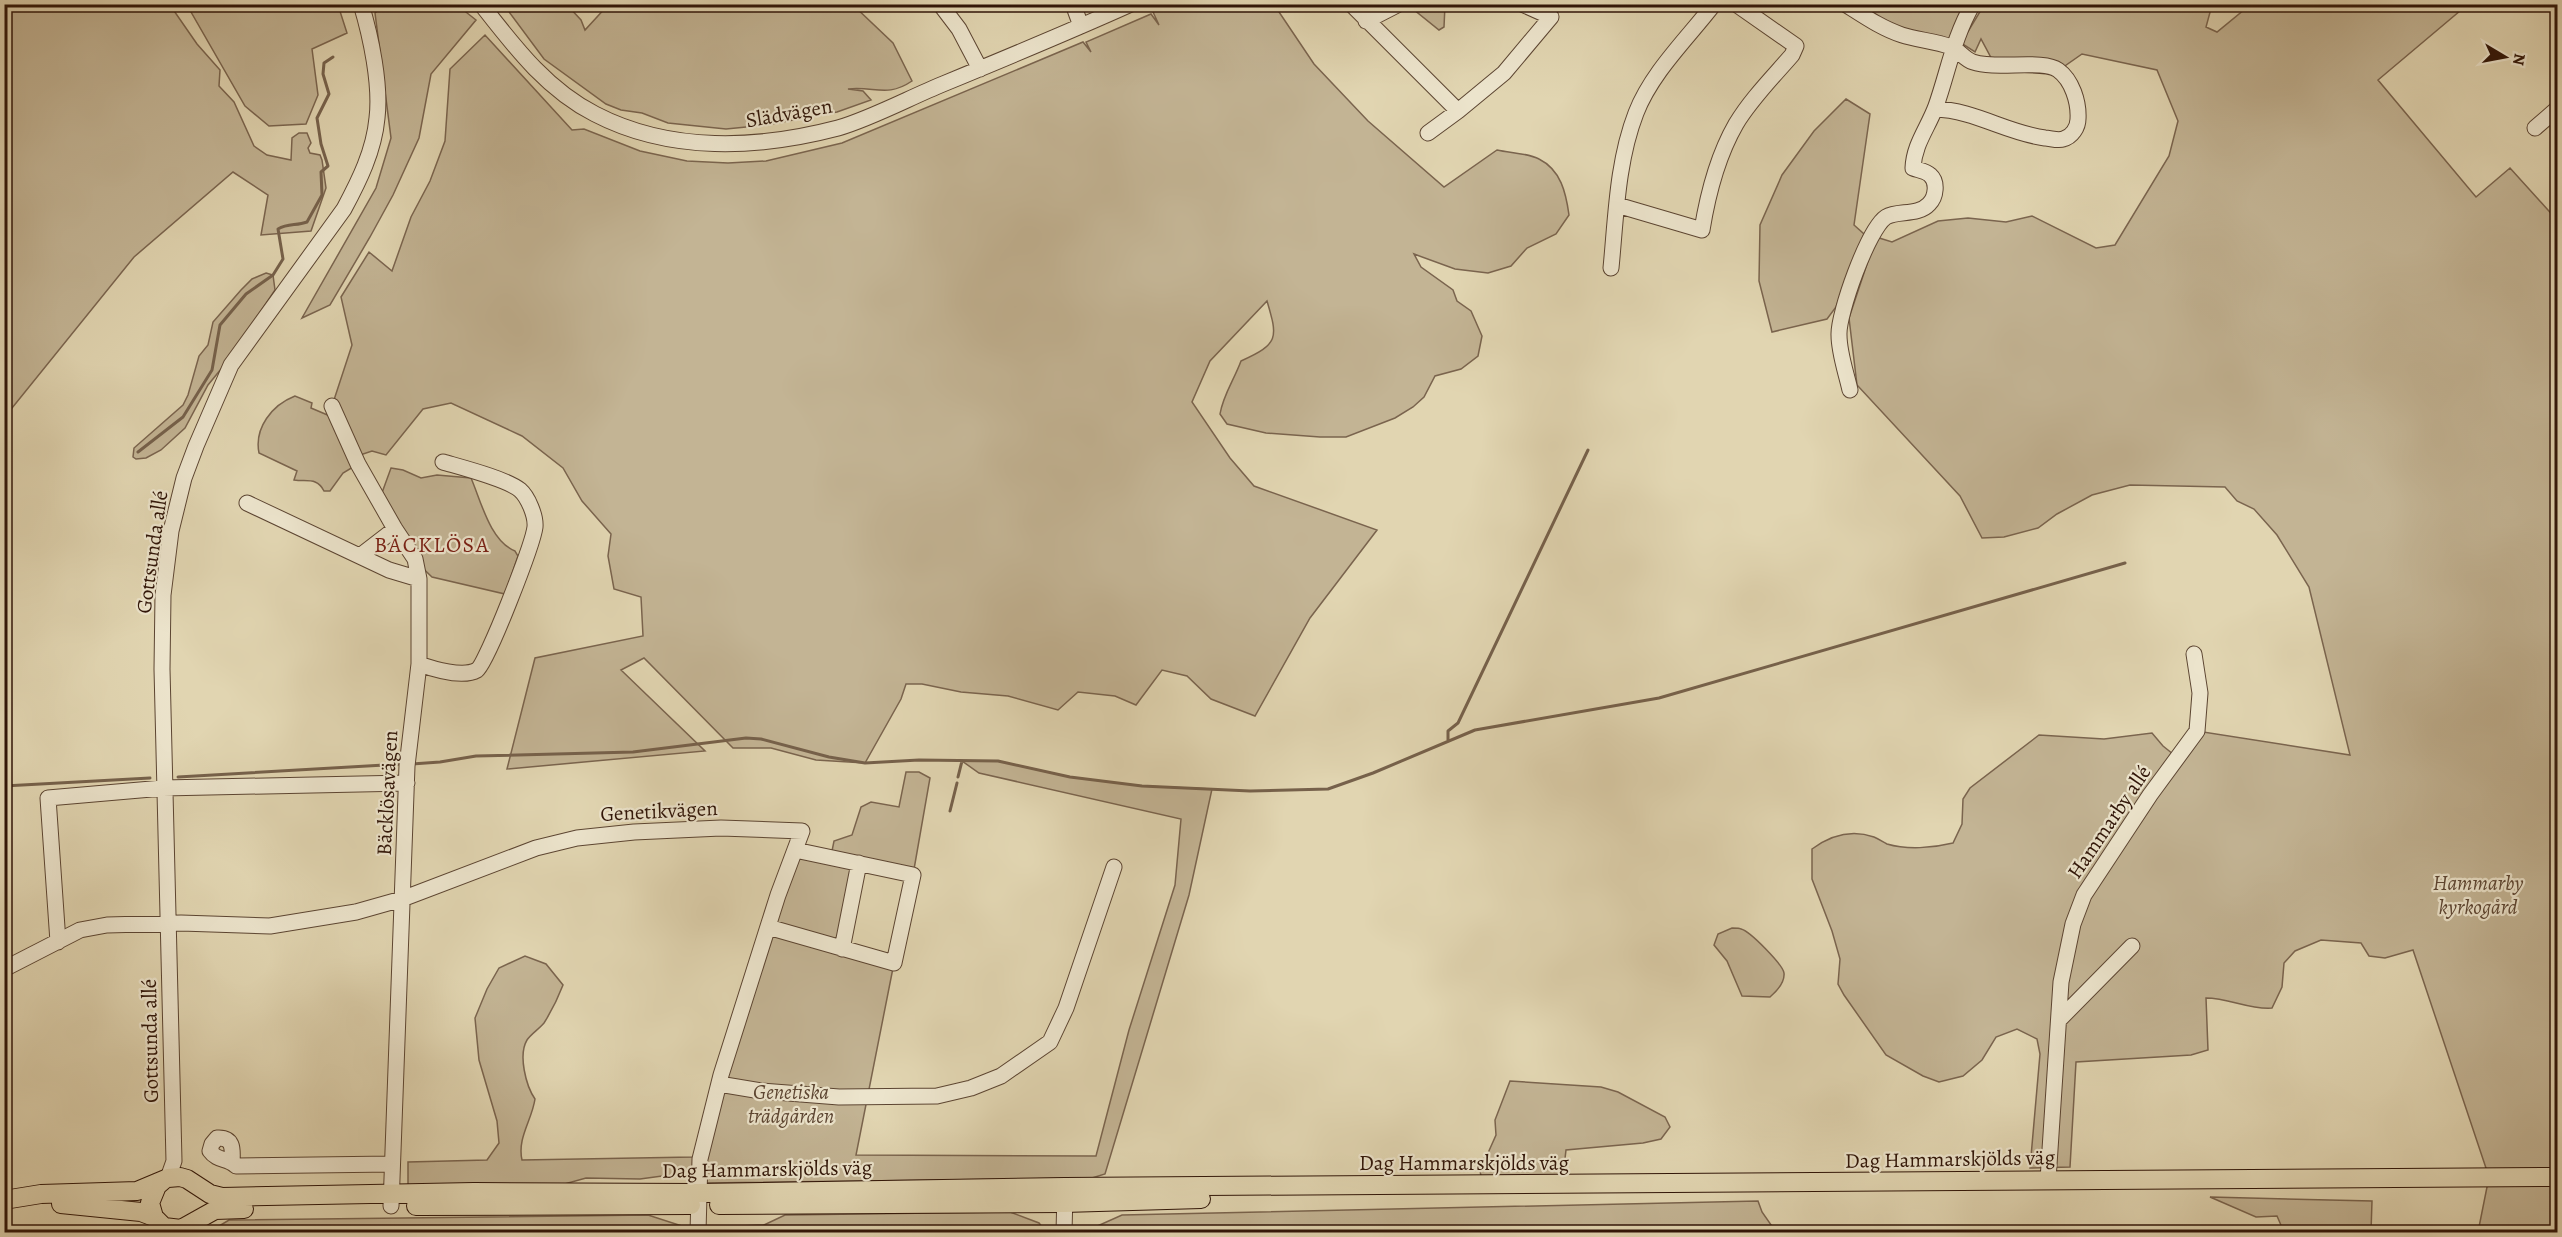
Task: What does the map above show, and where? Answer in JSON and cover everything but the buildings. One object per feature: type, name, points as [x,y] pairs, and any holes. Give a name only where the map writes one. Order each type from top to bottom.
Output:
[{"type":"main road","name":"Dag Hammarskjölds väg","points":[[4,1201],[41,1194],[132,1191],[169,1173],[191,1182],[210,1194],[222,1197],[391,1200],[1065,1195],[1342,1186],[2558,1176]]},
{"type":"main road","points":[[158,1224],[150,1203],[152,1194],[169,1173]]},
{"type":"main road","points":[[189,1226],[203,1203],[200,1192],[191,1182]]},
{"type":"main road","name":"Dag Hammarskjölds väg","points":[[4,1201],[141,1212],[158,1224],[174,1229],[189,1226],[215,1210],[391,1200]]},
{"type":"street","name":"Gottsunda allé","points":[[169,1173],[161,924],[164,788],[163,595],[171,531],[184,478],[231,364],[344,209],[358,183],[370,150],[377,117],[374,61],[361,4]]},
{"type":"street","name":"Slädvägen","points":[[481,4],[533,68],[562,93],[594,114],[638,132],[685,142],[726,144],[764,142],[840,127],[1131,4]]},
{"type":"street","points":[[940,4],[958,29],[980,69]]},
{"type":"street","points":[[1073,4],[1081,26]]},
{"type":"street","points":[[1351,4],[1458,111]]},
{"type":"street","points":[[1366,21],[1399,4]]},
{"type":"street","points":[[1428,133],[1504,73],[1551,17],[1522,4]]},
{"type":"street","points":[[1611,268],[1624,149],[1636,111],[1659,72],[1714,4]]},
{"type":"street","points":[[1617,205],[1702,231],[1711,185],[1722,153],[1737,123],[1792,55],[1796,46],[1736,4]]},
{"type":"street","points":[[1845,4],[1880,26],[1902,35],[1953,47],[1973,62],[1995,65],[2047,64],[2059,70],[2075,95],[2079,123],[2073,134],[2063,140],[2021,134],[1950,109],[1935,109]]},
{"type":"street","points":[[1850,390],[1839,336],[1840,316],[1872,234],[1885,218],[1919,210],[1929,205],[1935,194],[1935,182],[1929,175],[1913,168],[1914,154],[1935,109],[1953,47],[1974,4]]},
{"type":"street","points":[[2535,129],[2558,108]]},
{"type":"street","name":"Bäcklösavägen","points":[[332,406],[358,464],[415,559],[419,579],[419,664],[408,763],[391,1200]]},
{"type":"street","points":[[419,664],[440,671],[470,673],[479,669],[490,649],[525,559],[535,525],[531,508],[520,490],[486,475],[443,462]]},
{"type":"street","points":[[247,503],[389,570],[419,579]]},
{"type":"street","points":[[360,556],[395,529]]},
{"type":"street","name":"Hammarby allé","points":[[2048,1180],[2061,982],[2073,924],[2084,895],[2150,795],[2197,731],[2200,693],[2194,654]]},
{"type":"street","points":[[58,942],[48,798],[164,788],[407,783]]},
{"type":"street","name":"Genetikvägen","points":[[4,969],[80,930],[107,925],[270,926],[357,912],[402,899],[536,848],[577,837],[721,828],[802,831],[768,927],[719,1084],[700,1159],[698,1233]]},
{"type":"street","points":[[768,927],[894,963],[912,875],[795,850]]},
{"type":"street","points":[[842,949],[859,862]]},
{"type":"street","points":[[719,1084],[762,1091],[839,1097],[937,1096],[971,1088],[1001,1076],[1050,1042],[1066,1008],[1114,867]]},
{"type":"street","points":[[2059,1020],[2132,946]]},
{"type":"street","points":[[232,1161],[236,1166],[392,1164]]},
{"type":"street","points":[[1064,1233],[1065,1195]]},
{"type":"green space","points":[[5,4],[170,5],[197,44],[220,70],[219,86],[234,102],[254,146],[267,155],[291,160],[292,138],[299,133],[307,133],[311,143],[308,148],[310,153],[320,155],[322,160],[326,188],[311,231],[261,235],[268,195],[233,172],[134,257],[8,413],[5,413]]},
{"type":"green space","points":[[187,5],[338,5],[347,33],[312,49],[318,95],[306,124],[269,126],[245,106]]},
{"type":"green space","points":[[384,5],[457,5],[476,20],[431,74],[419,138],[393,195],[370,237],[330,305],[302,318],[376,188],[391,138],[375,13]]},
{"type":"green space","points":[[504,5],[567,5],[581,20],[585,30],[608,5],[853,5],[893,43],[912,81],[888,90],[848,89],[863,91],[871,100],[837,112],[766,125],[726,129],[668,123],[642,113],[621,110],[606,104],[544,59]]},
{"type":"green space","points":[[1170,5],[1285,5],[1277,9],[1314,64],[1368,121],[1444,187],[1497,150],[1530,155],[1553,169],[1564,191],[1569,215],[1556,234],[1527,248],[1511,266],[1488,273],[1455,269],[1414,254],[1421,267],[1453,290],[1457,301],[1471,311],[1482,336],[1478,356],[1461,369],[1435,376],[1424,397],[1395,418],[1346,437],[1266,433],[1227,424],[1220,414],[1221,407],[1241,361],[1263,350],[1269,344],[1274,332],[1267,301],[1210,361],[1192,402],[1230,458],[1254,486],[1377,530],[1310,618],[1255,716],[1211,699],[1187,676],[1162,670],[1136,705],[1115,696],[1078,692],[1058,710],[1008,696],[961,692],[922,684],[906,684],[901,699],[865,763],[816,760],[771,748],[733,748],[644,658],[621,670],[705,751],[507,769],[535,658],[643,636],[641,597],[614,589],[608,556],[611,534],[582,501],[563,468],[522,436],[451,403],[423,409],[386,455],[372,451],[357,456],[358,464],[343,473],[330,491],[324,491],[315,482],[294,480],[297,471],[259,453],[259,435],[266,418],[279,405],[295,396],[312,403],[311,408],[337,419],[332,406],[352,345],[341,297],[369,252],[392,271],[411,217],[430,181],[445,141],[450,69],[485,35],[572,130],[584,129],[640,151],[687,161],[728,163],[766,161],[842,143],[1083,42],[1091,52],[1086,42],[1151,14],[1159,25],[1153,12]]},
{"type":"green space","points":[[1408,5],[1445,5],[1444,27],[1439,30]]},
{"type":"green space","points":[[1856,5],[1969,5],[1948,40],[1888,24]]},
{"type":"green space","name":"Hammarby kyrkogård","points":[[1984,5],[2212,5],[2206,27],[2217,32],[2250,5],[2467,5],[2378,80],[2476,197],[2510,168],[2557,220],[2557,1232],[2478,1232],[2489,1177],[2413,950],[2385,958],[2369,956],[2361,943],[2321,940],[2295,951],[2284,963],[2282,987],[2272,1008],[2206,998],[2208,1050],[2191,1055],[2076,1062],[2070,1167],[2030,1168],[2040,1054],[2037,1039],[2017,1029],[1996,1037],[1982,1060],[1963,1076],[1939,1082],[1923,1076],[1886,1055],[1838,984],[1840,959],[1812,879],[1812,849],[1826,840],[1849,834],[1866,835],[1887,844],[1911,848],[1953,843],[1962,824],[1963,799],[1970,788],[2039,735],[2104,739],[2152,733],[2178,758],[2197,731],[2350,755],[2309,587],[2277,535],[2254,509],[2237,501],[2225,487],[2130,485],[2092,495],[2057,514],[2038,528],[2004,537],[1982,538],[1960,496],[1857,385],[1849,318],[1876,237],[1892,242],[1938,221],[1968,218],[2006,222],[2032,216],[2096,248],[2115,245],[2169,156],[2178,121],[2157,70],[2082,54],[2059,70],[1995,65],[1981,39],[1975,52],[1961,43]]},
{"type":"green space","points":[[1846,99],[1870,114],[1854,225],[1864,234],[1836,307],[1827,319],[1772,332],[1759,281],[1760,225],[1782,175],[1814,131]]},
{"type":"green space","points":[[266,273],[273,275],[275,290],[226,363],[208,385],[185,428],[161,450],[146,458],[133,457],[134,448],[183,405],[199,356],[208,345],[213,322],[252,279]]},
{"type":"green space","points":[[391,468],[403,470],[421,478],[437,475],[471,478],[493,530],[499,539],[518,556],[505,594],[432,577],[406,552],[379,501]]},
{"type":"green space","name":"Genetiska trädgården","points":[[962,761],[998,761],[1070,777],[1142,786],[1212,789],[1189,895],[1105,1174],[1092,1178],[707,1183],[699,1171],[640,1179],[586,1178],[561,1185],[408,1185],[408,1162],[487,1160],[499,1143],[497,1121],[479,1060],[475,1018],[499,968],[525,956],[546,964],[563,985],[544,1023],[524,1046],[524,1070],[535,1099],[523,1137],[522,1160],[693,1157],[795,850],[831,856],[834,841],[852,835],[861,807],[871,802],[899,807],[906,772],[919,772],[930,778],[913,875],[859,863],[842,948],[894,963],[856,1155],[1096,1156],[1129,1030],[1175,885],[1181,819],[979,773]]},
{"type":"green space","points":[[1732,928],[1745,931],[1772,956],[1782,969],[1784,977],[1782,983],[1770,997],[1742,996],[1727,961],[1714,945],[1718,934]]},
{"type":"green space","points":[[1510,1081],[1601,1087],[1618,1092],[1665,1117],[1670,1127],[1661,1139],[1643,1143],[1566,1150],[1563,1176],[1481,1176],[1479,1166],[1496,1135],[1495,1120]]},
{"type":"green space","points":[[2210,1197],[2372,1201],[2371,1232],[2284,1232],[2277,1216],[2256,1217]]},
{"type":"green space","points":[[1758,1201],[1762,1212],[1776,1232],[1084,1232],[1122,1215]]},
{"type":"green space","points":[[1010,1212],[1039,1223],[1046,1232],[209,1232],[229,1220],[648,1215],[688,1228],[764,1225],[785,1215]]},
{"type":"waterway","points":[[138,452],[183,417],[212,370],[220,325],[246,294],[273,275],[283,259],[278,229],[307,222],[322,195],[321,172],[328,166],[321,144],[317,118],[329,94],[323,74],[324,63],[333,57]]},
{"type":"waterway","points":[[1448,741],[1448,731],[1458,723],[1588,450]]},
{"type":"waterway","points":[[412,764],[476,756],[633,752],[746,738],[761,739],[829,757],[865,763],[919,760],[998,761],[1070,777],[1142,786],[1250,791],[1328,789],[1373,773],[1475,730],[1659,698],[2125,563]]},
{"type":"waterway","points":[[958,777],[962,761]]},
{"type":"waterway","points":[[178,777],[402,764]]},
{"type":"waterway","points":[[4,786],[150,778]]},
{"type":"waterway","points":[[950,811],[957,783]]},
{"type":"district","name":"BÄCKLÖSA","points":[[432,545]]}]
